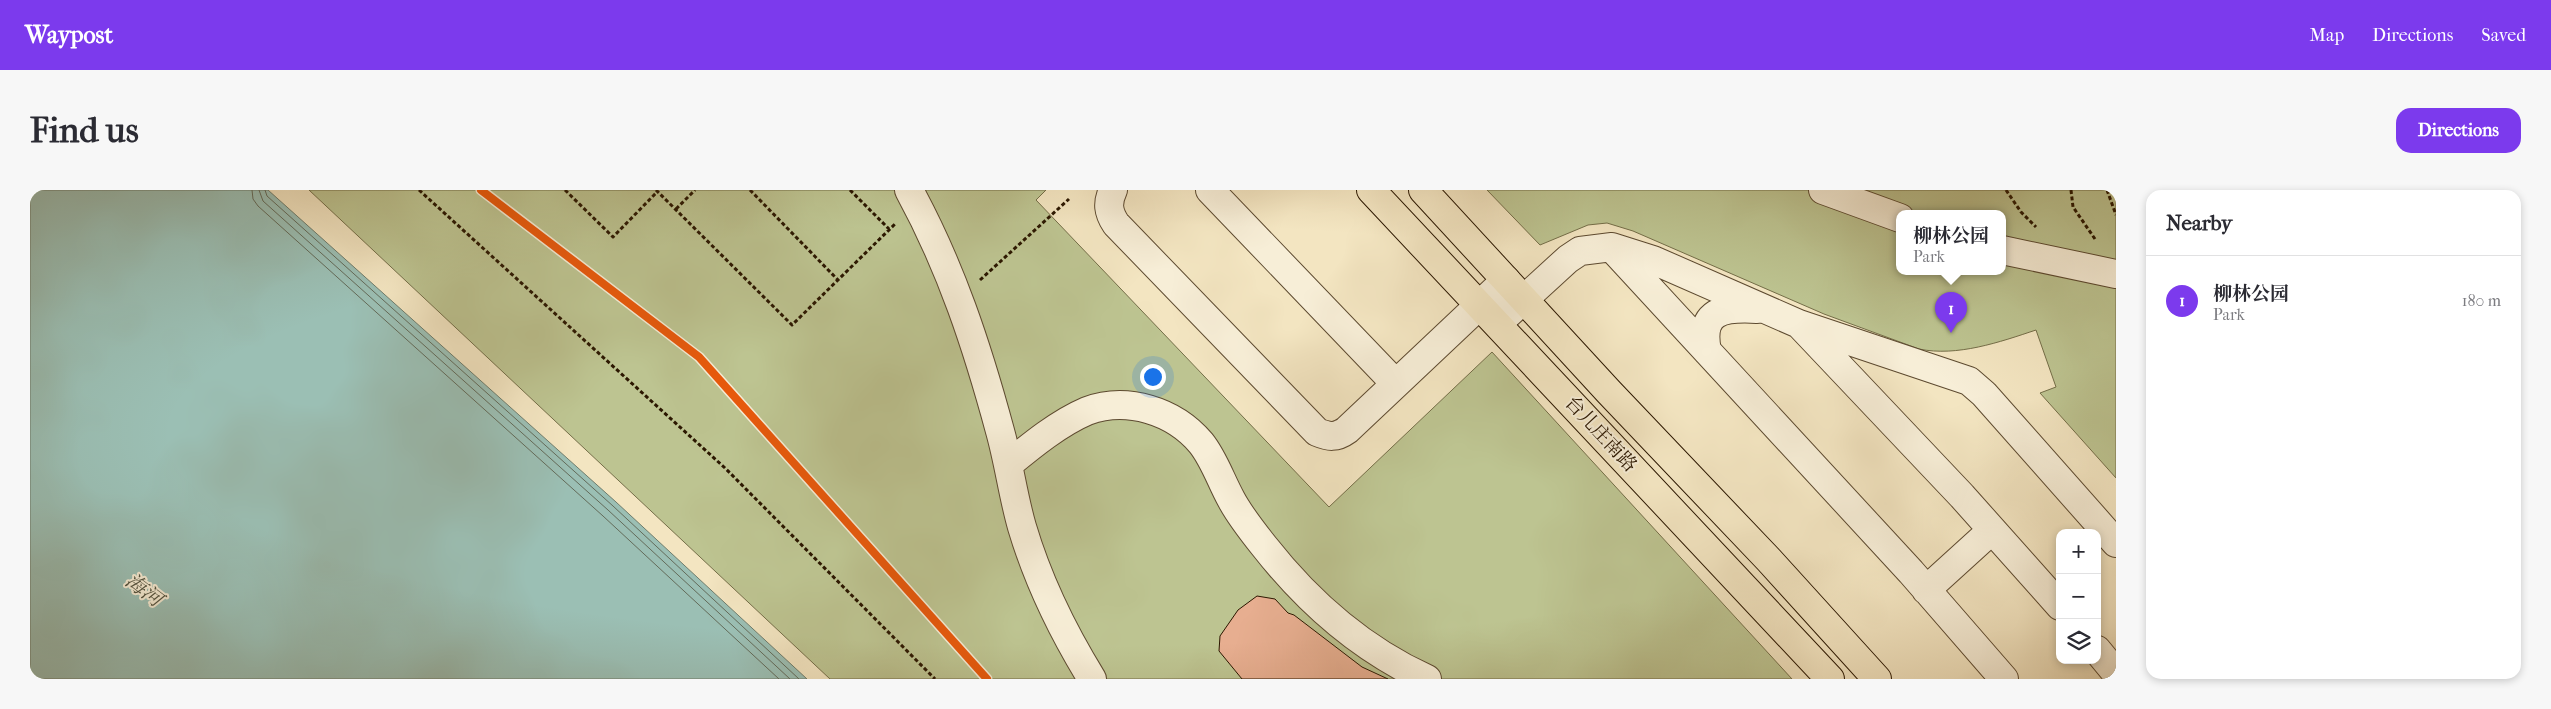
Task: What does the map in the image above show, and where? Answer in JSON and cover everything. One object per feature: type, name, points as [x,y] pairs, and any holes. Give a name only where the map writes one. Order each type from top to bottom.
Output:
[{"type":"main road","name":"台儿庄南路","points":[[1372,190],[1830,679]]},
{"type":"main road","name":"台儿庄南路","points":[[1423,190],[1878,679]]},
{"type":"lane","points":[[1113,190],[1108,200],[1109,213],[1116,224],[1317,432],[1337,437],[1396,384],[1490,314],[1524,300],[1568,259],[1580,251],[1612,248],[1653,260],[1799,324],[1969,381],[1984,394],[2116,543]]},
{"type":"lane","points":[[1210,190],[1396,384]]},
{"type":"lane","points":[[1823,190],[1896,217]]},
{"type":"lane","points":[[913,196],[943,255],[960,299],[1009,464],[1022,526],[1034,564],[1048,598],[1092,679]]},
{"type":"lane","points":[[1612,248],[1926,590],[2004,679]]},
{"type":"lane","points":[[2006,251],[2116,274]]},
{"type":"lane","points":[[1490,314],[1506,280]]},
{"type":"lane","points":[[1707,351],[1704,334],[1707,321],[1715,314],[1742,308],[1766,310]]},
{"type":"lane","points":[[1799,324],[1992,530],[2056,602]]},
{"type":"lane","points":[[1009,464],[1032,446],[1088,411],[1107,407],[1128,406],[1149,408],[1164,414],[1190,432],[1201,444],[1240,515],[1265,548],[1323,612],[1380,653],[1427,679]]},
{"type":"lane","points":[[1926,590],[1992,530]]},
{"type":"lane","points":[[2101,655],[2116,672]]},
{"type":"path","points":[[419,190],[725,468],[935,679]]},
{"type":"path","points":[[565,190],[613,237],[657,191],[792,325],[889,229],[913,196]]},
{"type":"path","points":[[676,209],[695,190]]},
{"type":"path","points":[[750,190],[838,280]]},
{"type":"path","points":[[850,190],[889,229]]},
{"type":"path","points":[[2071,190],[2073,207],[2098,243]]},
{"type":"path","points":[[2107,190],[2116,215]]},
{"type":"path","points":[[960,299],[1068,199]]},
{"type":"green space","points":[[309,190],[1046,190],[1036,200],[1329,507],[1492,352],[1792,679],[830,679]]},
{"type":"green space","points":[[1487,190],[2116,190],[2116,478],[2040,393],[2056,387],[2036,330],[1963,350],[1933,351],[1919,349],[1824,314],[1633,231],[1607,223],[1588,225],[1540,245]]},
{"type":"water","name":"海河","points":[[30,190],[268,190],[616,502],[807,679],[30,679]]},
{"type":"building","points":[[1257,596],[1275,599],[1288,613],[1294,615],[1362,667],[1388,679],[1242,679],[1219,651],[1220,636],[1238,610]]},
{"type":"cycle path","points":[[481,190],[699,357],[987,679]]},
{"type":"place","name":"柳林公园","points":[[1951,333]]}]
